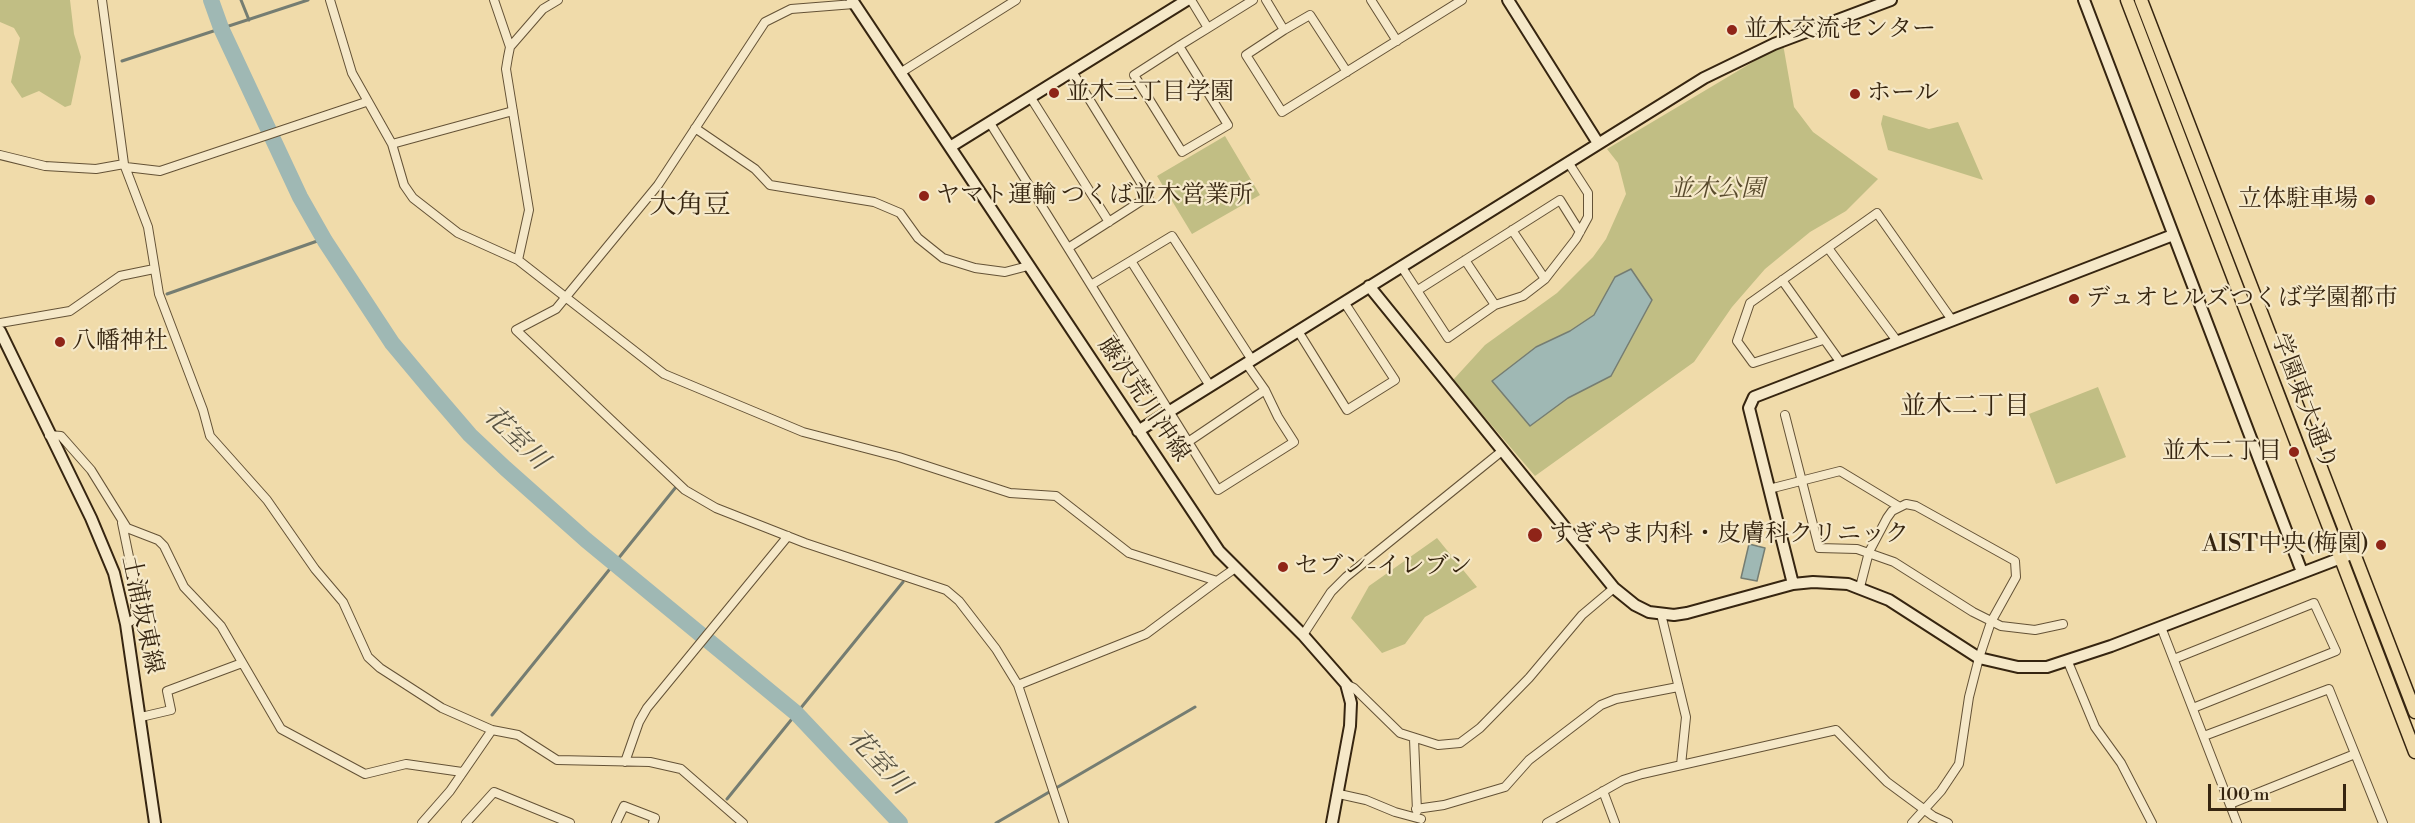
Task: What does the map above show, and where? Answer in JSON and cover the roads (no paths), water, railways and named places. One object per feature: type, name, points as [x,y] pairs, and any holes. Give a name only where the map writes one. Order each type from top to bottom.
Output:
[{"type":"main road","name":"学園東大通り","points":[[2127,0],[2415,752]]},
{"type":"main road","name":"学園東大通り","points":[[2141,0],[2415,712]]},
{"type":"street","points":[[102,0],[125,166],[148,227],[159,294],[203,410],[210,436],[267,500],[315,569],[343,602],[368,657],[380,668],[442,708],[492,730],[518,735],[557,760],[650,762],[681,769],[743,823]]},
{"type":"street","points":[[330,0],[352,73],[366,102],[392,144],[404,185],[413,198],[458,233],[518,260],[650,364],[686,385],[803,432],[898,457],[989,488],[1010,493],[1056,496],[1129,553],[1216,581]]},
{"type":"street","points":[[494,0],[510,47],[506,69],[529,210],[518,260]]},
{"type":"street","points":[[510,47],[543,9],[558,0]]},
{"type":"street","points":[[900,73],[1016,0]]},
{"type":"street","points":[[950,147],[1189,0],[1208,28]]},
{"type":"street","points":[[1179,46],[1228,125],[1182,152],[1134,75],[1179,46],[1253,0]]},
{"type":"street","points":[[1266,0],[1284,30]]},
{"type":"street","points":[[1371,0],[1397,40]]},
{"type":"street","points":[[1347,72],[1310,15],[1246,56],[1282,112],[1347,72],[1462,0]]},
{"type":"street","points":[[1508,0],[1598,143]]},
{"type":"street","points":[[1138,431],[1598,143],[1728,65],[1774,44],[1891,0]]},
{"type":"street","points":[[2084,0],[2302,572]]},
{"type":"street","points":[[856,1],[791,9],[770,17],[757,32],[658,185],[556,309],[516,330],[685,490],[716,508],[788,536],[946,590],[959,601],[978,624],[1018,685],[1064,823]]},
{"type":"street","name":"藤沢荒川沖線","points":[[856,1],[900,73],[1219,551],[1234,569],[1303,635],[1347,684]]},
{"type":"street","points":[[1068,248],[1149,196],[1073,73]]},
{"type":"street","points":[[1031,98],[1109,222]]},
{"type":"street","points":[[0,155],[45,166],[96,169],[125,166],[160,171],[366,102]]},
{"type":"street","points":[[392,144],[513,111]]},
{"type":"street","points":[[990,123],[1218,490],[1294,442],[1278,417],[1249,361],[1172,236],[1091,285]]},
{"type":"street","points":[[695,128],[755,169],[770,186],[874,202],[900,213],[918,238],[943,258],[975,268],[1005,272],[1028,266]]},
{"type":"street","points":[[1401,266],[1448,338],[1496,305],[1523,296],[1545,279],[1580,232],[1588,217],[1588,193],[1568,162]]},
{"type":"street","points":[[1418,290],[1560,200],[1580,232]]},
{"type":"street","points":[[1823,339],[1753,363],[1737,341],[1750,303],[1877,213],[1952,320]]},
{"type":"street","points":[[1512,230],[1545,279]]},
{"type":"street","points":[[1793,585],[1749,408],[1751,402],[1759,394],[2174,235]]},
{"type":"street","points":[[1828,248],[1897,340]]},
{"type":"street","points":[[1465,260],[1496,305]]},
{"type":"street","points":[[1131,261],[1210,386]]},
{"type":"street","points":[[0,323],[70,311],[120,276],[154,269]]},
{"type":"street","points":[[1782,280],[1841,363]]},
{"type":"street","points":[[1369,286],[1614,588],[1635,605],[1661,614],[1687,613],[1793,585],[1831,582],[1860,587],[1889,600],[1979,658],[2018,667],[2047,668],[2162,627],[2354,553]]},
{"type":"street","points":[[1298,331],[1347,410],[1395,380],[1344,302]]},
{"type":"street","name":"土浦坂東線","points":[[0,331],[106,550],[126,624],[155,823]]},
{"type":"street","points":[[1188,442],[1265,390]]},
{"type":"street","points":[[1785,414],[1819,548],[1843,547],[1869,552],[1913,571],[1991,622],[2016,629],[2035,630],[2063,624]]},
{"type":"street","points":[[50,435],[61,436],[91,470],[122,523],[134,576],[136,618],[126,624]]},
{"type":"street","points":[[1303,635],[1330,592],[1346,577],[1502,451]]},
{"type":"street","points":[[1769,489],[1840,471],[1898,506]]},
{"type":"street","points":[[1860,587],[1869,552],[1887,518],[1898,506],[1906,504],[1916,506],[2015,561],[2016,578],[1991,622],[1979,658],[1969,696],[1959,764],[1924,811],[1912,823]]},
{"type":"street","points":[[122,523],[133,532],[158,540],[164,546],[184,587],[214,617],[281,729],[365,774],[406,764],[462,772]]},
{"type":"street","points":[[625,762],[639,722],[647,708],[788,536]]},
{"type":"street","points":[[1018,685],[1146,634],[1234,569]]},
{"type":"street","points":[[1347,684],[1354,688],[1388,724],[1414,739],[1450,746],[1468,738],[1529,678],[1582,615],[1614,588]]},
{"type":"street","points":[[2174,659],[2314,603],[2336,651],[2193,708]]},
{"type":"street","points":[[1661,614],[1686,717],[1681,765]]},
{"type":"street","points":[[2162,627],[2237,823]]},
{"type":"street","points":[[2068,662],[2095,727],[2121,763],[2152,823]]},
{"type":"street","points":[[141,717],[171,710],[166,691],[242,663]]},
{"type":"street","points":[[1332,823],[1352,714],[1347,684]]},
{"type":"street","points":[[1416,809],[1444,805],[1505,787],[1529,760],[1601,705],[1678,687]]},
{"type":"street","points":[[2204,736],[2328,689],[2383,823]]},
{"type":"street","points":[[422,823],[450,791],[492,730]]},
{"type":"street","points":[[1547,823],[1603,790],[1642,774],[1836,730],[1887,782],[1924,811],[1948,823]]},
{"type":"street","points":[[1414,739],[1416,809],[1422,821]]},
{"type":"street","points":[[2230,804],[2355,754]]},
{"type":"street","points":[[1603,790],[1615,823]]},
{"type":"street","points":[[466,823],[494,792],[570,823]]},
{"type":"street","points":[[1339,794],[1366,800],[1422,821]]},
{"type":"street","points":[[616,823],[624,806],[655,818],[652,823]]},
{"type":"water","points":[[1631,269],[1652,300],[1611,376],[1568,398],[1530,426],[1492,381],[1536,347],[1570,331],[1594,315],[1615,277]]},
{"type":"water","points":[[1749,544],[1765,548],[1757,581],[1741,578]]},
{"type":"waterway","name":"花室川","points":[[211,0],[221,28],[300,197],[325,241],[392,343],[433,392],[470,435],[586,540],[796,713],[900,823]]},
{"type":"waterway","points":[[241,0],[249,20]]},
{"type":"waterway","points":[[122,61],[308,0]]},
{"type":"waterway","points":[[167,294],[323,239]]},
{"type":"waterway","points":[[492,715],[676,487]]},
{"type":"waterway","points":[[727,799],[903,582]]},
{"type":"waterway","points":[[996,823],[1195,707]]},
{"type":"place","name":"並木交流センター","points":[[1732,30]]},
{"type":"place","name":"並木三丁目学園","points":[[1054,93]]},
{"type":"place","name":"ホール","points":[[1855,94]]},
{"type":"place","name":"ヤマト運輸 つくば並木営業所","points":[[924,196]]},
{"type":"place","name":"立体駐車場","points":[[2370,200]]},
{"type":"place","name":"デュオヒルズつくば学園都市","points":[[2074,299]]},
{"type":"place","name":"八幡神社","points":[[60,342]]},
{"type":"place","name":"並木二丁目","points":[[2294,452]]},
{"type":"place","name":"すぎやま内科・皮膚科クリニック","points":[[1535,535]]},
{"type":"place","name":"AIST中央(梅園)","points":[[2381,545]]},
{"type":"place","name":"セブン-イレブン","points":[[1283,567]]},
{"type":"district","name":"大角豆","points":[[690,207]]},
{"type":"district","name":"並木二丁目","points":[[1965,408]]},
{"type":"park label","name":"並木公園","points":[[1717,190]]}]
